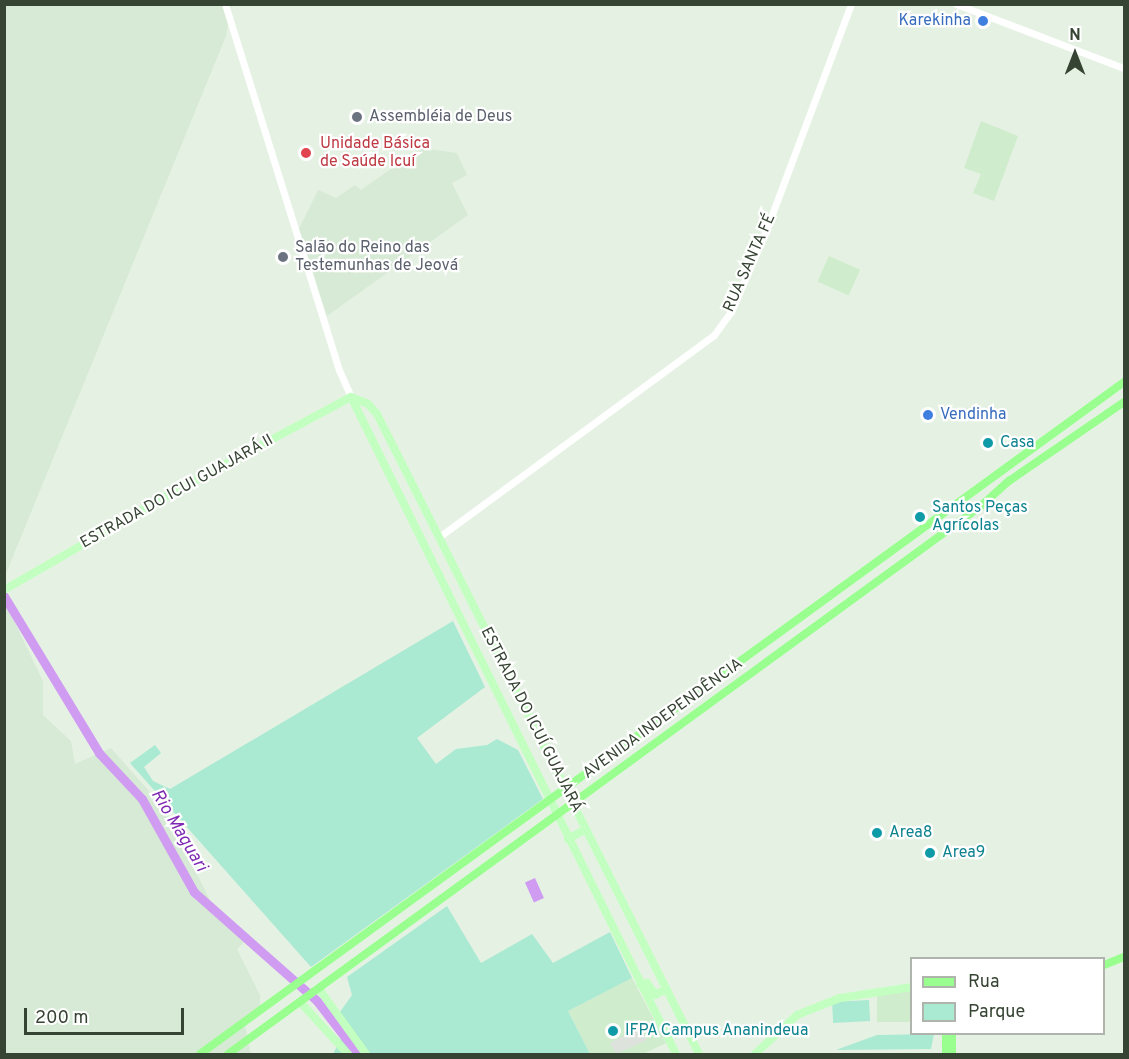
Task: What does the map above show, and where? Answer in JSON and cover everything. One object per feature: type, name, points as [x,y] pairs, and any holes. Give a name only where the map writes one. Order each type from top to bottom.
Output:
[{"type":"main road","name":"AVENIDA INDEPENDÊNCIA","points":[[200,1054],[1125,382]]},
{"type":"main road","points":[[351,397],[372,408]]},
{"type":"main road","name":"ESTRADA DO ICUÍ GUAJARÁ","points":[[351,397],[676,1054]]},
{"type":"main road","name":"ESTRADA DO ICUI GUAJARÁ II","points":[[6,588],[170,494],[351,397]]},
{"type":"main road","name":"AVENIDA INDEPENDÊNCIA","points":[[228,1054],[557,817],[981,506],[1009,482],[1125,402]]},
{"type":"main road","points":[[359,412],[372,408]]},
{"type":"main road","name":"ESTRADA DO ICUÍ GUAJARÁ","points":[[372,408],[699,1054]]},
{"type":"main road","points":[[658,722],[666,735]]},
{"type":"main road","points":[[568,839],[586,829]]},
{"type":"main road","points":[[457,868],[454,875],[460,886]]},
{"type":"main road","points":[[1105,965],[1125,957]]},
{"type":"main road","points":[[640,984],[647,983],[654,994],[666,989]]},
{"type":"main road","points":[[755,1054],[797,1015],[840,998],[910,987]]},
{"type":"main road","points":[[319,989],[366,1054]]},
{"type":"main road","points":[[301,1002],[348,1054]]},
{"type":"main road","points":[[945,1054],[946,1035]]},
{"type":"main road","points":[[952,1035],[952,1054]]},
{"type":"street","name":"ESTRADA DO ICUÍ GUAJARÁ","points":[[225,4],[339,370],[351,397]]},
{"type":"street","name":"RUA SANTA FÉ","points":[[439,537],[664,375],[704,344],[725,321],[768,225],[851,4]]},
{"type":"street","points":[[956,4],[1125,68]]},
{"type":"shaded area","points":[[5,5],[231,5],[226,36],[5,576]]},
{"type":"shaded area","points":[[981,121],[1018,136],[994,201],[973,193],[981,174],[964,168]]},
{"type":"shaded area","points":[[421,148],[457,153],[467,175],[452,183],[468,215],[327,316],[299,229],[318,190],[336,198],[355,185],[361,190]]},
{"type":"shaded area","points":[[829,256],[860,270],[849,295],[818,282]]},
{"type":"shaded area","points":[[4,600],[43,681],[43,715],[71,741],[75,764],[111,748],[164,808],[215,910],[250,936],[237,949],[260,995],[260,1011],[244,1020],[251,1054],[5,1054]]},
{"type":"shaded area","points":[[535,878],[544,898],[534,903],[525,882]]},
{"type":"shaded area","points":[[632,978],[666,1043],[643,1054],[590,1054],[568,1011]]},
{"type":"shaded area","points":[[877,990],[910,990],[910,1022],[877,1022]]},
{"type":"shaded area","points":[[640,1027],[647,1040],[616,1054],[610,1043]]},
{"type":"green space","points":[[453,621],[485,687],[417,738],[436,764],[456,749],[487,745],[497,739],[518,750],[543,799],[311,967],[130,763],[155,745],[161,753],[144,767],[153,781],[170,789]]},
{"type":"green space","points":[[447,906],[481,963],[532,934],[553,963],[610,932],[632,978],[568,1011],[590,1054],[333,1054],[348,1024],[340,1012],[352,995],[347,977]]},
{"type":"green space","points":[[869,1000],[870,1021],[833,1023],[832,1002]]},
{"type":"green space","points":[[877,1035],[934,1035],[931,1049],[836,1050]]},
{"type":"waterway","name":"Rio Maguari","points":[[4,596],[99,753],[142,799],[194,892],[317,1001],[358,1054]]},
{"type":"place","name":"Karekinha","points":[[983,21]]},
{"type":"place","name":"Assembléia de Deus","points":[[357,117]]},
{"type":"place","name":"Unidade Básica de Saúde Icuí","points":[[306,153]]},
{"type":"place","name":"Salão do Reino das Testemunhas de Jeová","points":[[283,257]]},
{"type":"place","name":"Vendinha","points":[[928,415]]},
{"type":"place","name":"Casa","points":[[988,443]]},
{"type":"place","name":"Santos Peças Agrícolas","points":[[920,517]]},
{"type":"place","name":"Area8","points":[[877,833]]},
{"type":"place","name":"Area9","points":[[930,853]]},
{"type":"place","name":"IFPA Campus Ananindeua","points":[[613,1031]]}]
